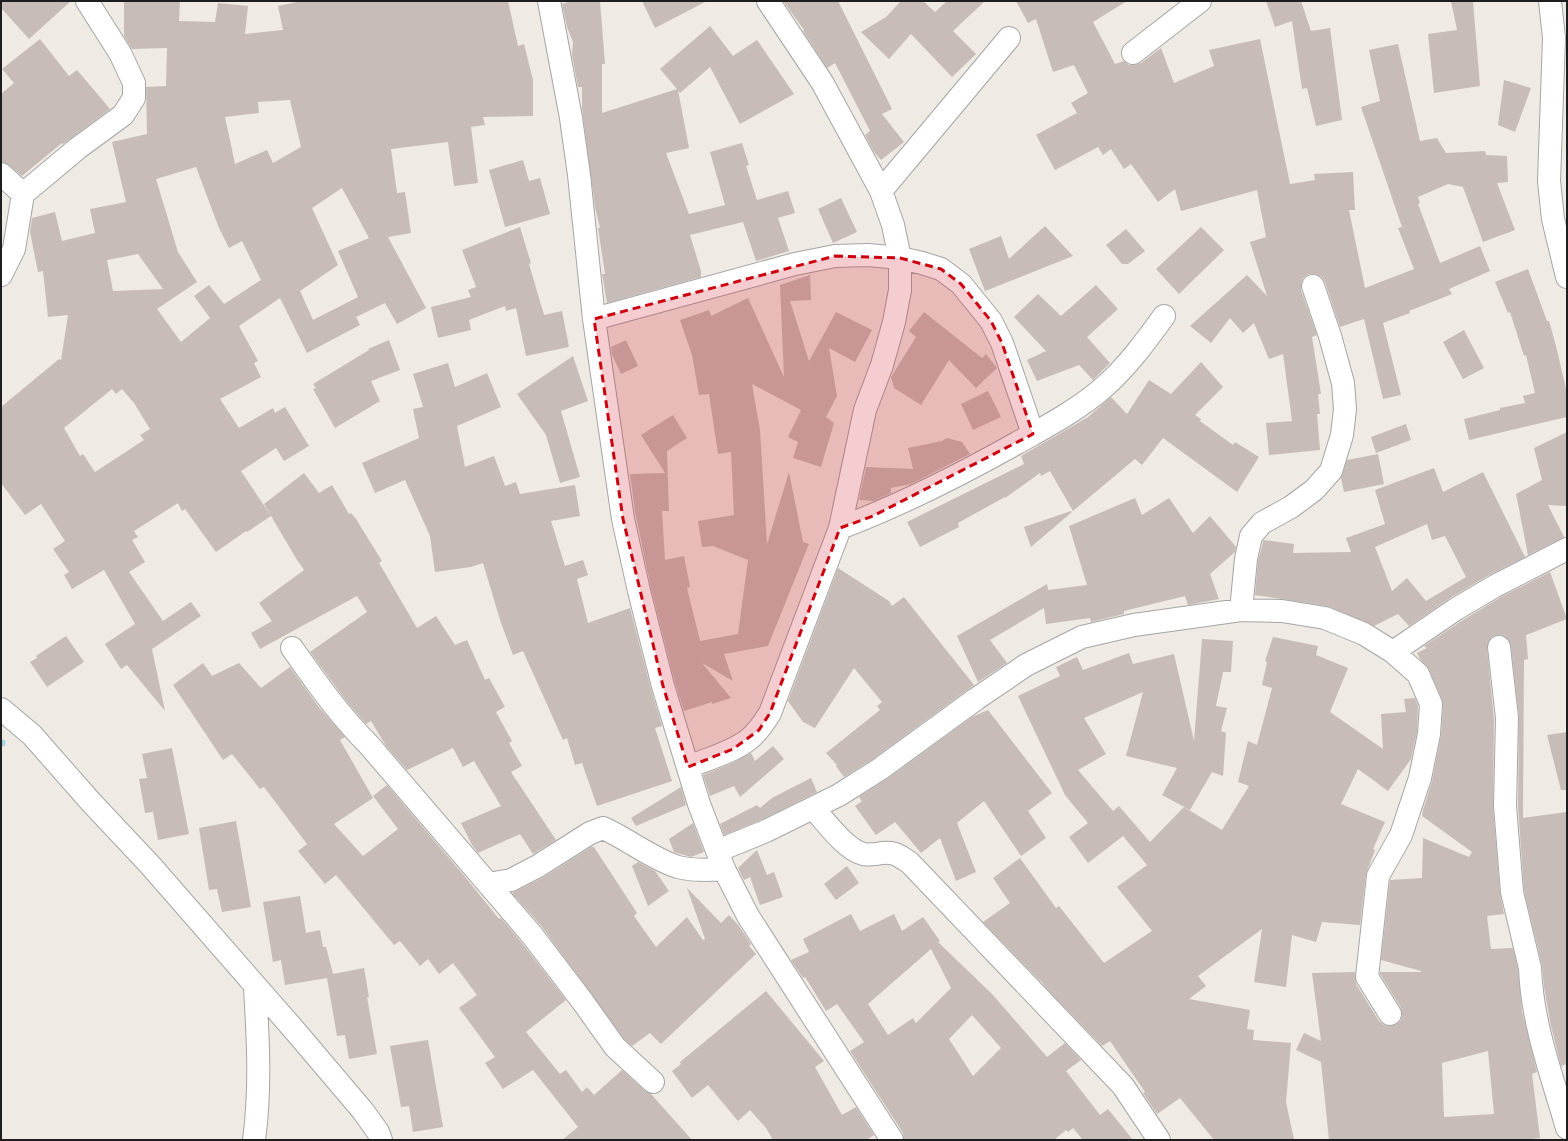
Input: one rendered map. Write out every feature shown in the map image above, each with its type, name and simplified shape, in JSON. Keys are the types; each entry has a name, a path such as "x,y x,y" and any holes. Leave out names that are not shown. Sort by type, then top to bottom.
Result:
{"street":[{"path":"1,275 14,249 23,194 78,148 123,115 134,98 134,83 120,53 87,1"},
{"path":"549,1 571,118 579,175 594,319 623,519 639,592 663,686 699,804 720,860 748,916 892,1140"},
{"path":"688,767 733,749 748,740 759,730 770,713 840,528 865,410 882,365 894,322 900,290 900,258 893,225 881,191 822,82 768,1"},
{"path":"1133,53 1200,1"},
{"path":"1550,1 1554,38 1549,181 1553,219 1567,277"},
{"path":"881,191 1009,38"},
{"path":"1,174 23,194"},
{"path":"594,319 795,264 836,256 868,255 900,258 922,263 941,269 961,284 991,321 1002,343 1033,434"},
{"path":"1241,610 1246,559 1251,536 1262,523 1291,507 1314,490 1331,471 1342,435 1345,409 1343,384 1330,336 1313,286"},
{"path":"840,528 873,516 908,500 994,456 1081,405 1104,387 1144,344 1164,316"},
{"path":"1393,652 1495,586 1567,549"},
{"path":"488,884 511,880 538,866 590,833 603,828 642,850 677,867 698,870 720,860 766,831 839,795 880,769 976,699 1026,665 1082,637 1134,625 1241,610 1282,611 1325,618 1364,634 1393,652 1418,674 1431,704 1429,734 1420,778 1400,835 1378,876 1368,976 1390,1014"},
{"path":"1499,647 1507,718 1505,806 1512,892 1530,968 1538,1026 1563,1101 1567,1128"},
{"path":"292,648 330,701 352,728 369,745 532,935 615,1047 653,1082"},
{"path":"1,709 32,734 90,801 150,866 296,1032 363,1111 378,1132 381,1140"},
{"path":"813,808 848,846 857,852 866,855 890,852 899,855 910,863 1123,1086 1158,1140"},
{"path":"254,1140 259,1060 255,987"}],"highlighted area":[{"path":"835,256 900,258 941,269 961,284 991,321 1002,343 1033,434 873,516 840,528 770,713 759,730 733,749 688,767 663,686 623,519 594,319"}],"building":[{"path":"1,1 71,1 29,39 1,8"},
{"path":"124,1 180,1 179,21 215,22 218,3 248,6 245,34 283,30 278,6 302,1 508,1 518,46 524,44 533,80 533,116 483,117 485,125 471,127 478,183 454,186 448,142 391,149 397,193 405,192 411,233 388,237 426,308 397,324 385,303 356,317 360,325 307,353 280,298 239,326 258,361 254,363 261,377 220,399 239,428 273,408 275,413 285,407 309,446 284,461 276,448 241,471 271,516 216,552 185,509 182,511 178,503 134,531 138,537 132,540 145,562 129,572 163,621 191,602 201,616 152,649 165,711 127,665 121,669 105,644 135,624 104,570 72,589 64,575 69,572 53,549 65,541 41,504 25,515 1,483 1,407 59,359 61,360 68,315 48,317 43,271 38,272 30,232 32,218 55,212 62,241 95,233 90,209 126,202 112,142 147,134 146,87 166,86 167,48 132,49 124,36","holes":["290,100 301,147 273,163 267,150 235,164 225,117 259,113 258,102","196,167 219,228 229,248 242,241 261,280 224,304 209,285 194,296 210,318 181,342 157,309 197,282 178,252 156,179","342,188 369,238 338,251 358,297 313,320 300,291 338,265 312,208","138,254 163,289 113,291 107,260","112,389 116,394 122,389 134,403 150,429 140,435 144,440 95,472 83,454 80,456 64,428"]},
{"path":"571,1 600,1 605,64 602,64 602,113 677,89 660,69 710,26 733,56 757,40 794,94 740,124 710,67 680,93 678,90 689,148 666,153 689,214 725,205 710,152 742,143 749,165 746,166 757,200 788,191 795,213 778,218 789,251 756,261 743,222 690,235 701,271 701,277 607,303 602,274 605,274 598,228 600,228 595,207 582,109 582,87 578,87 572,55 573,42 567,27 562,4"},
{"path":"642,1 707,1 655,28"},
{"path":"783,1 838,1 892,109 882,114 904,142 881,160 874,152 865,135 870,131 835,63 827,68 803,31 804,30"},
{"path":"901,1 923,1 935,12 947,1 985,1 953,31 976,54 952,77 911,34 889,59 861,32 886,17"},
{"path":"1016,1 1127,1 1093,22 1115,64 1124,61 1129,65 1141,63 1161,48 1174,83 1214,66 1209,50 1260,39 1290,184 1315,180 1314,174 1353,172 1355,210 1349,210 1365,288 1414,269 1398,228 1402,227 1361,107 1380,101 1369,50 1398,44 1420,141 1437,138 1446,153 1485,151 1486,155 1507,156 1508,182 1497,183 1515,230 1483,242 1463,187 1448,184 1418,197 1420,203 1418,204 1440,263 1480,246 1490,271 1449,289 1452,294 1409,311 1410,313 1383,323 1401,395 1383,399 1364,319 1340,327 1325,282 1322,277 1316,274 1309,274 1303,278 1301,290 1317,335 1312,337 1321,394 1318,394 1320,414 1317,414 1320,450 1269,455 1266,423 1292,421 1283,354 1269,359 1254,323 1243,333 1230,318 1211,343 1190,326 1247,275 1267,296 1250,242 1266,237 1257,190 1181,211 1175,189 1158,202 1131,164 1124,169 1111,149 1103,155 1098,147 1055,170 1036,135 1077,113 1071,103 1088,93 1074,65 1053,72 1036,19 1028,23"},
{"path":"1266,1 1301,1 1311,31 1330,28 1342,120 1316,126 1307,88 1302,89 1292,21 1275,27"},
{"path":"1451,1 1473,1 1480,86 1434,93 1428,34 1457,30"},
{"path":"40,39 69,76 77,70 110,109 63,144 62,143 22,176 9,165 1,162 1,94 14,83 2,69"},
{"path":"1504,80 1531,88 1515,132 1498,125"},
{"path":"523,160 529,181 540,178 550,214 505,227 489,170"},
{"path":"841,198 857,232 833,243 818,209"},
{"path":"1045,226 1073,256 985,291 969,249 1001,236 1009,259"},
{"path":"520,227 544,315 562,311 569,347 526,356 516,308 506,311 505,306 469,320 471,330 438,338 431,307 471,297 468,290 476,287 462,250"},
{"path":"1201,227 1224,250 1179,294 1156,269"},
{"path":"1126,229 1145,251 1128,264 1122,264 1106,245"},
{"path":"1528,269 1547,321 1549,321 1556,346 1567,393 1567,417 1469,440 1464,419 1500,410 1500,408 1525,403 1523,396 1535,393 1526,355 1524,356 1510,312 1508,313 1495,282"},
{"path":"810,275 811,300 790,301 809,361 836,312 872,330 855,362 829,348 837,396 826,417 834,423 821,467 793,458 798,442 788,437 801,410 752,384 760,430 767,544 789,472 803,542 809,544 768,646 724,654 733,681 702,663 731,698 712,704 712,702 684,711 675,683 651,588 635,512 630,474 665,473 641,435 673,415 687,438 667,451 669,511 662,511 665,560 684,556 690,587 687,588 700,641 738,634 748,560 713,546 702,547 698,521 734,515 731,452 718,454 709,394 699,395 692,355 680,320 709,310 711,316 748,298 784,377 780,285"},
{"path":"1096,285 1118,309 1087,337 1110,363 1093,380 1079,365 1037,381 1027,360 1046,351 1014,317 1038,294 1061,316"},
{"path":"924,312 982,358 986,354 997,368 976,388 949,360 921,405 894,388 891,377 916,337 909,331"},
{"path":"1464,330 1484,368 1463,379 1443,342"},
{"path":"389,340 400,370 371,381 380,401 335,428 313,389 316,388 313,384 369,350 368,349"},
{"path":"626,340 638,366 621,374 612,355 611,347"},
{"path":"573,356 588,401 561,411 580,477 560,483 546,435 517,394"},
{"path":"1201,362 1223,387 1195,415 1201,419 1200,421 1233,445 1235,442 1259,457 1237,492 1163,438 1142,465 1135,459 1073,511 1050,471 1041,476 1040,473 1005,498 958,523 959,527 920,547 907,522 1024,464 1021,456 1088,417 1111,397 1127,414 1149,380 1171,394"},
{"path":"448,363 455,387 487,373 501,407 457,426 465,467 494,456 505,486 516,482 520,494 575,485 580,516 551,521 565,566 583,560 588,575 577,579 588,623 630,608 662,726 655,728 672,781 597,806 582,763 575,765 567,738 563,740 523,651 513,655 501,623 483,563 471,567 435,572 430,536 405,480 375,493 362,463 419,438 413,409 423,407 413,374"},
{"path":"988,391 1001,417 973,430 961,404"},
{"path":"1406,424 1411,440 1376,453 1371,437"},
{"path":"1567,432 1567,506 1548,505 1564,537 1528,555 1516,494 1542,480 1534,448"},
{"path":"947,438 962,442 970,454 911,484 891,488 891,493 874,501 859,500 866,467 913,469 908,448 942,441"},
{"path":"1378,454 1384,484 1344,492 1341,478 1347,460"},
{"path":"1434,468 1443,492 1483,472 1525,557 1489,575 1450,598 1409,626 1398,614 1374,626 1327,606 1255,595 1258,561 1264,540 1294,544 1293,553 1351,552 1346,538 1385,524 1375,490","holes":["1427,524 1432,540 1445,536 1466,577 1426,601 1407,578 1392,591 1375,547"]},
{"path":"304,473 319,493 332,485 349,514 351,513 356,519 382,561 379,563 417,628 436,616 455,645 467,640 485,680 489,678 505,707 496,712 512,741 509,743 522,766 511,772 556,840 533,854 520,834 478,853 472,845 461,823 501,806 474,761 463,767 453,748 407,770 386,746 371,721 366,724 347,702 310,652 367,612 357,596 260,649 251,633 272,621 259,603 304,570 264,504"},
{"path":"1135,498 1142,515 1169,498 1193,533 1210,516 1236,547 1235,552 1210,574 1219,599 1188,605 1185,596 1124,611 1124,614 1091,622 1090,618 1046,624 1044,608 990,640 1007,663 978,682 957,636 1047,584 1048,590 1087,585 1069,526"},
{"path":"1071,511 1072,512 1031,547 1024,527"},
{"path":"838,568 889,601 892,606 904,597 974,685 873,759 844,777 836,766 837,765 826,753 880,710 877,706 882,702 854,668 815,728 803,722 788,701"},
{"path":"1550,572 1567,619 1526,635 1528,659 1524,660 1523,818 1567,812 1567,1064 1561,1066 1551,1026 1544,987 1542,965 1524,890 1518,806 1519,717 1511,646 1509,640 1504,636 1497,635 1492,637 1488,642 1487,648 1494,719 1493,807 1500,893 1504,914 1487,916 1491,949 1513,948 1518,970 1522,1011 1537,1072 1532,1074 1540,1138 1522,1140 1329,1140 1321,1062 1296,1050 1304,1033 1321,1041 1312,973 1355,972 1356,984 1379,1021 1384,1025 1390,1026 1397,1024 1401,1020 1401,1008 1380,972 1421,971 1381,960 1390,880 1422,878 1423,838 1469,857 1472,852 1422,816 1432,781 1441,736 1443,705 1442,699 1429,669 1417,653 1427,648 1424,646 1463,620 1501,597","holes":["1488,1051 1494,1114 1444,1117 1442,1063"]},
{"path":"66,636 84,662 47,687 30,662 37,658 36,656"},
{"path":"1273,637 1318,646 1316,655 1348,668 1330,712 1383,749 1381,714 1406,712 1404,699 1415,698 1418,706 1417,732 1411,759 1388,791 1358,769 1341,804 1385,822 1373,849 1375,850 1366,874 1360,925 1322,922 1316,942 1292,935 1286,987 1254,982 1262,929 1198,976 1206,986 1189,999 1250,1010 1247,1029 1254,1030 1253,1040 1291,1043 1286,1102 1294,1140 1214,1140 1180,1098 1157,1114 1143,1093 1145,1092 1110,1041 1102,1046 983,922 1010,903 993,878 1020,858 1056,908 1059,906 1104,963 1152,931 1117,887 1147,865 1123,836 1088,863 1069,837 1088,823 1065,795 1018,696 1060,676 1056,667 1077,657 1083,670 1129,653 1133,664 1174,654 1194,741 1202,639 1233,641 1231,672 1223,672 1216,706 1227,708 1221,731 1226,733 1223,776 1212,772 1190,810 1162,795 1177,768 1126,756 1143,692 1084,718 1106,754 1078,770 1113,811 1119,806 1150,842 1184,807 1222,830 1249,786 1238,782 1248,741 1257,745 1272,688 1262,685 1267,662 1265,661"},
{"path":"203,663 212,676 239,663 261,688 290,667 318,706 345,737 340,740 373,798 334,824 363,856 398,829 373,796 387,785 499,919 501,918 522,943 566,1000 526,1032 560,1074 566,1070 582,1092 587,1087 594,1095 622,1070 645,1091 651,1094 692,1140 562,1140 578,1127 533,1070 503,1089 485,1063 495,1057 459,1008 477,995 453,963 439,974 428,959 420,966 400,941 394,945 336,875 325,884 298,851 307,844 264,787 260,789 232,754 223,760 173,685"},
{"path":"988,710 1052,793 1028,811 1046,838 1021,856 984,801 957,823 976,872 956,881 940,838 921,853 895,822 876,835 855,806 862,801 859,797 887,779 972,717"},
{"path":"1567,732 1567,790 1561,790 1547,735"},
{"path":"773,746 784,759 740,797 734,786 710,796 703,775 751,753 755,761"},
{"path":"172,748 189,834 158,840 153,812 145,813 139,779 147,778 142,754"},
{"path":"811,778 817,792 761,820 724,835 720,824 757,805 760,808 772,798"},
{"path":"681,787 686,805 636,826 631,818"},
{"path":"236,821 251,907 222,912 217,889 209,890 199,828"},
{"path":"693,823 704,852 691,857 674,852 669,839"},
{"path":"591,847 594,847 637,913 634,916 656,947 687,917 703,940 705,939 687,888 721,923 729,915 739,926 751,944 749,946 756,954 661,1044 650,1033 632,1046 624,1039 542,927 512,893 544,877"},
{"path":"757,850 767,875 774,872 783,897 760,905 750,877 744,880 738,868"},
{"path":"638,862 655,871 669,891 648,906 632,866"},
{"path":"847,866 859,883 836,900 824,884"},
{"path":"300,896 306,933 320,930 323,947 326,947 333,974 364,968 369,997 367,997 377,1054 349,1059 345,1035 337,1036 327,978 285,985 281,960 273,962 263,902"},
{"path":"851,914 860,931 894,914 902,931 923,917 940,941 938,942 992,994 1047,1057 1065,1043 1081,1060 1066,1071 1100,1115 1108,1109 1133,1140 1083,1140 1073,1128 1068,1132 1066,1130 1054,1140 904,1140 903,1133 850,1051 864,1042 837,1004 826,1011 805,977 803,978 791,960 809,952 803,939","holes":["931,949 951,988 916,1023 913,1018 888,1035 868,1004","972,1015 1001,1048 973,1076 949,1039"]},
{"path":"766,991 824,1061 815,1067 842,1115 856,1107 874,1135 866,1140 773,1140 766,1128 750,1110 738,1121 708,1085 692,1098 672,1071 681,1064 680,1062"},
{"path":"428,1040 443,1127 413,1132 409,1106 401,1107 390,1046"}]}
